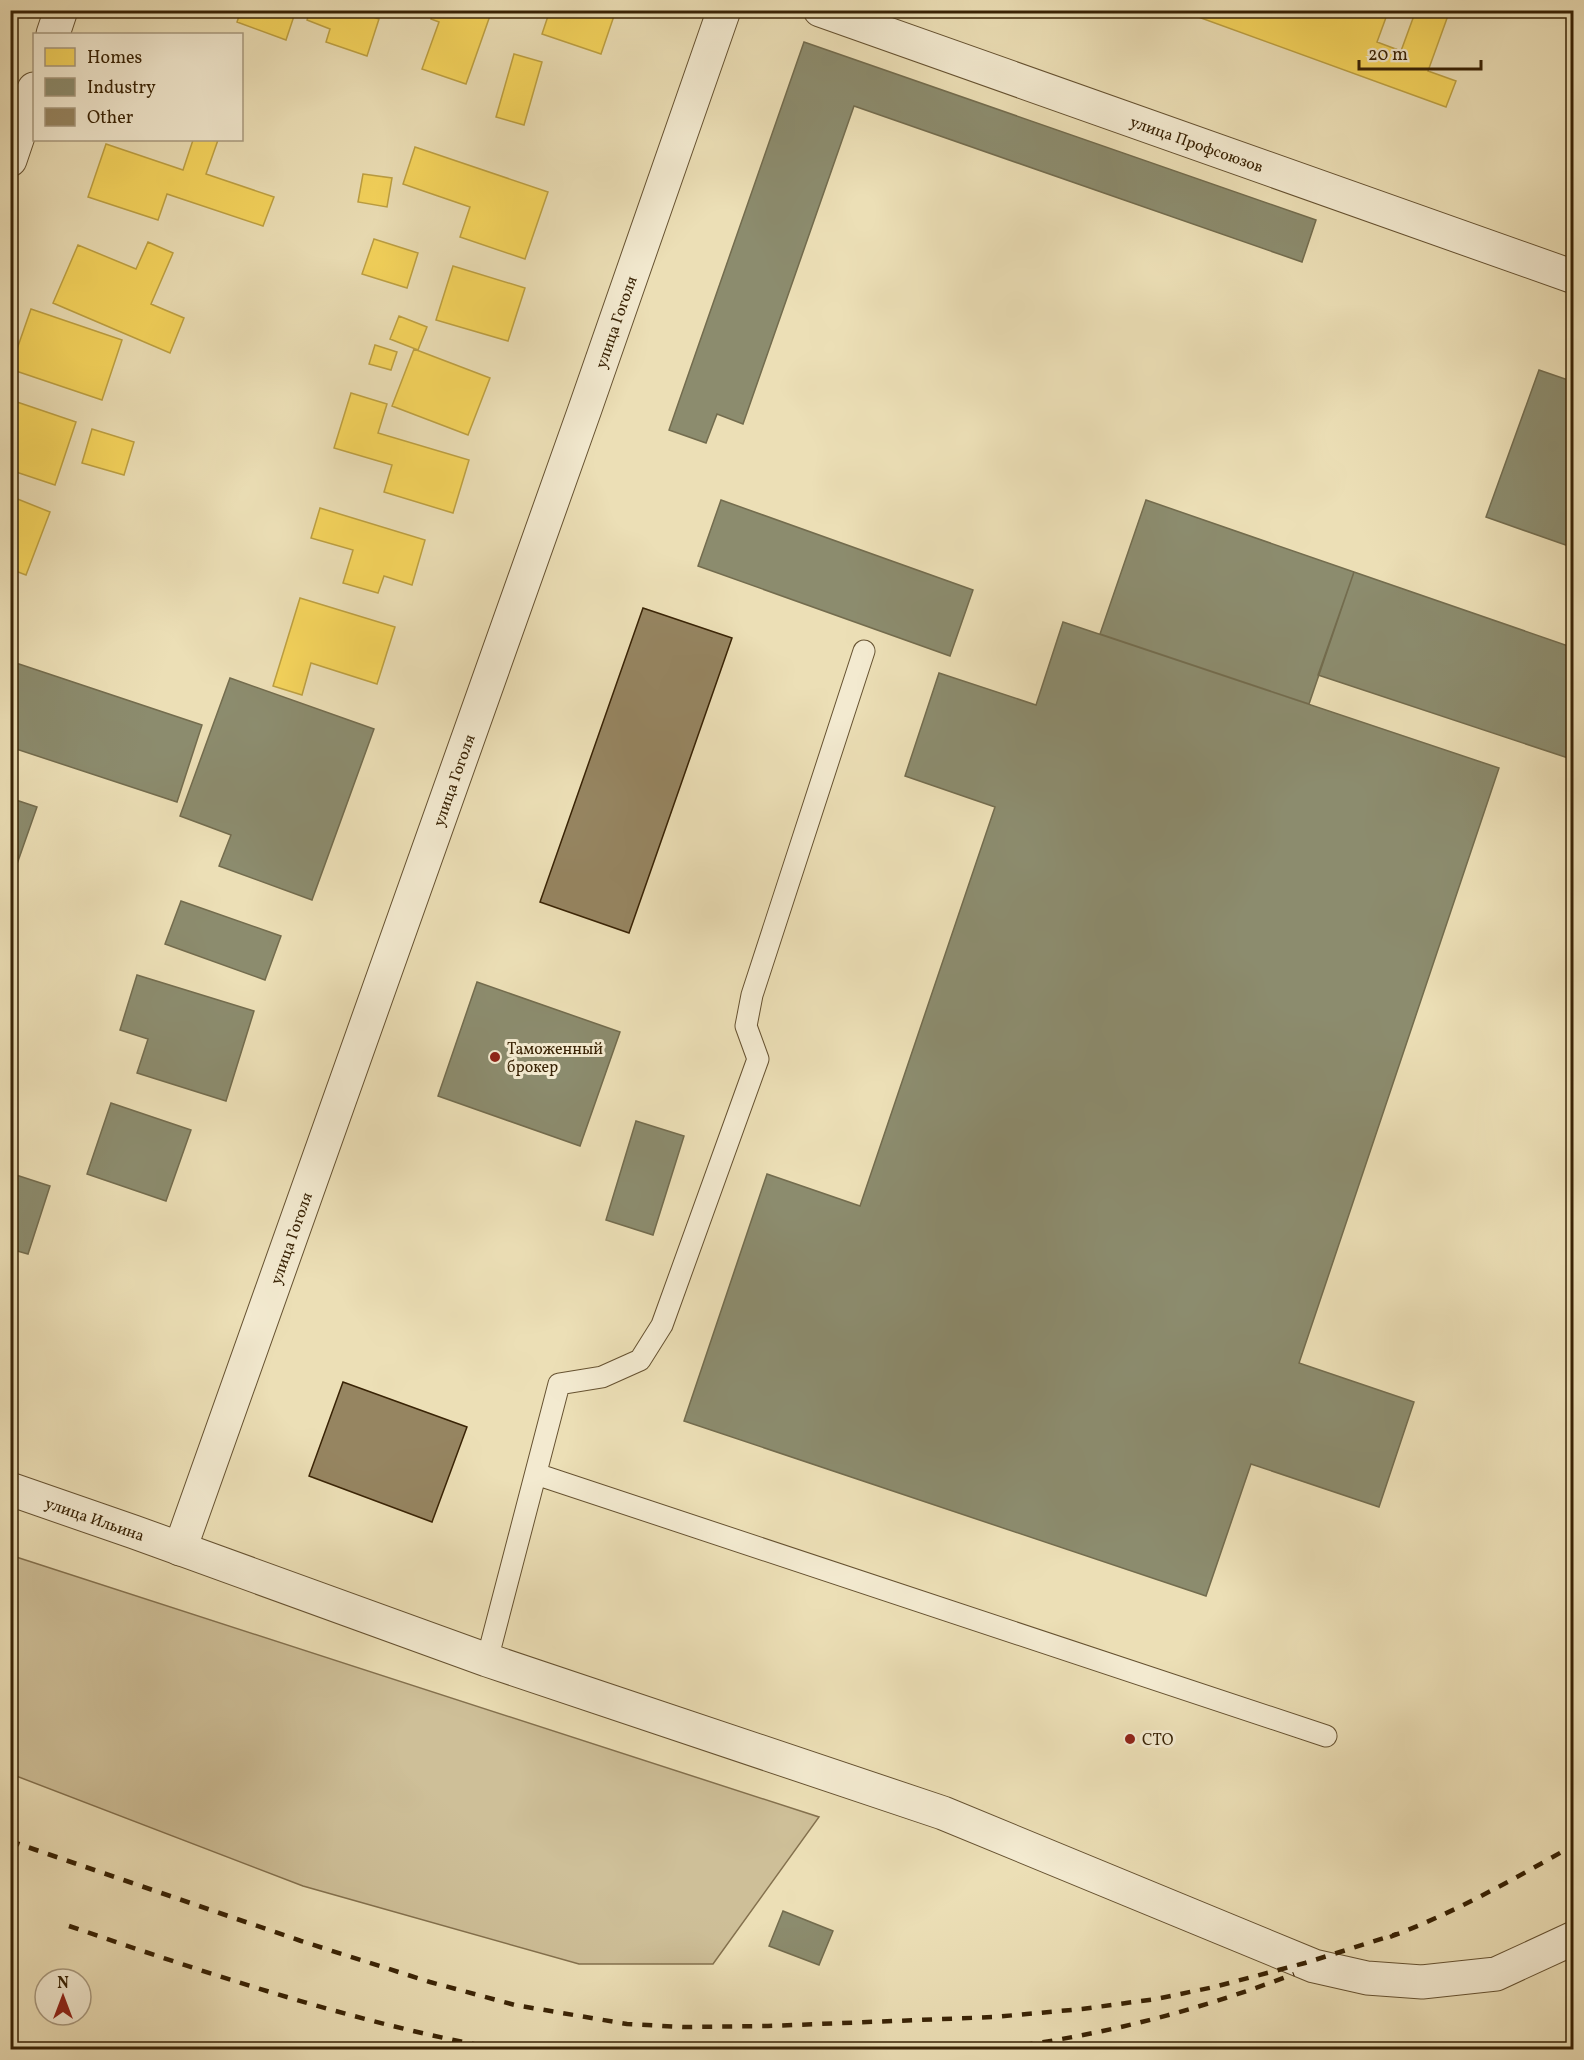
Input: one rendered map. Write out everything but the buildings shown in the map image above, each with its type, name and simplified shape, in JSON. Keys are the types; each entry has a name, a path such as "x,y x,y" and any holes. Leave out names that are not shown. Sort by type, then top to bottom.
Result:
{"street":[{"path":"53,33 61,10"},
{"name":"улица Гоголя","path":"180,1549 581,420 724,10"},
{"name":"улица Профсоюзов","path":"820,10 1574,277"},
{"path":"10,160 33,92"},
{"name":"улица Ильина","path":"10,1489 487,1660 943,1813 1314,1966 1367,1978 1422,1982 1496,1974 1574,1938"}],"lane":[{"path":"487,1660 559,1384 602,1377 640,1360 662,1325 758,1059 746,1026 752,995 864,651"},
{"path":"536,1473 1326,1736"}],"shaded area":[{"path":"10,1555 819,1817 713,1964 579,1964 303,1886 11,1774"}],"railway":[{"path":"10,1841 301,1941 430,1982 515,2005 627,2024 683,2027 768,2026 994,2017 1082,2009 1156,1999 1214,1987 1305,1963 1397,1934"},
{"path":"1390,1937 1461,1906 1574,1845"},
{"path":"69,1926 230,1980 339,2012 448,2039 504,2050"},
{"path":"983,2050 1063,2039 1141,2022 1180,2012 1294,1974"}],"place":[{"name":"Таможенный брокер","path":"495,1057"},
{"name":"СТО","path":"1130,1739"}]}
